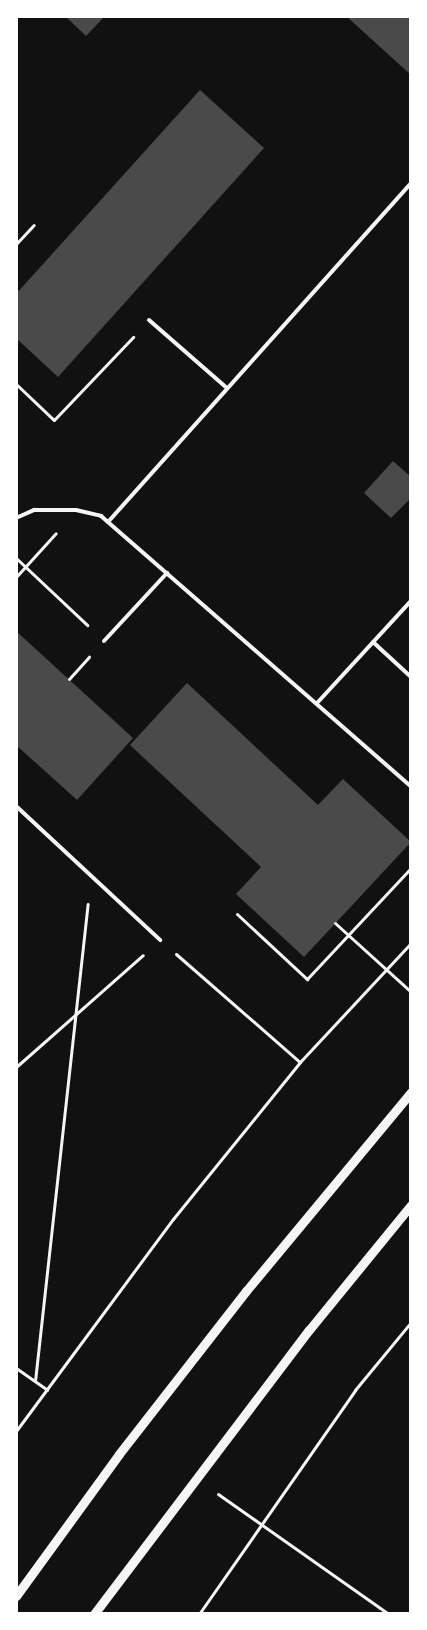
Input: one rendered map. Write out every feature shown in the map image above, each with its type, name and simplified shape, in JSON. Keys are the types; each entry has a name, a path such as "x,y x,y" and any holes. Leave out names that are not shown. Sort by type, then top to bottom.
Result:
{"street":[{"path":"16,1596 118,1454 240,1298 411,1092"},
{"path":"94,1614 198,1480 309,1330 411,1205"}],"lane":[{"path":"108,522 411,183"},
{"path":"149,320 227,388"},
{"path":"16,518 34,510 76,510 108,522 318,702 411,786"},
{"path":"104,641 167,572"},
{"path":"318,702 411,601"},
{"path":"373,642 411,676"},
{"path":"16,806 160,940"}],"path":[{"path":"16,244 34,225"},
{"path":"16,384 54,420 149,320"},
{"path":"16,577 76,510"},
{"path":"16,558 104,641 69,679"},
{"path":"237,914 307,980 411,868"},
{"path":"407,872 411,876"},
{"path":"36,1381 91,876"},
{"path":"336,923 411,992"},
{"path":"16,1068 160,940 300,1062"},
{"path":"16,1431 173,1220 300,1062 411,943"},
{"path":"199,1614 355,1390 411,1322"},
{"path":"16,1368 47,1390"},
{"path":"198,1480 389,1614"}],"building":[{"path":"65,16 105,16 86,36"},
{"path":"346,16 411,16 411,75"},
{"path":"200,90 264,148 58,377 16,338 16,294"},
{"path":"393,461 411,477 411,498 391,518 364,493"},
{"path":"16,631 133,738 77,800 16,745"},
{"path":"187,683 318,805 343,779 411,842 304,957 236,894 261,867 130,745"}]}
